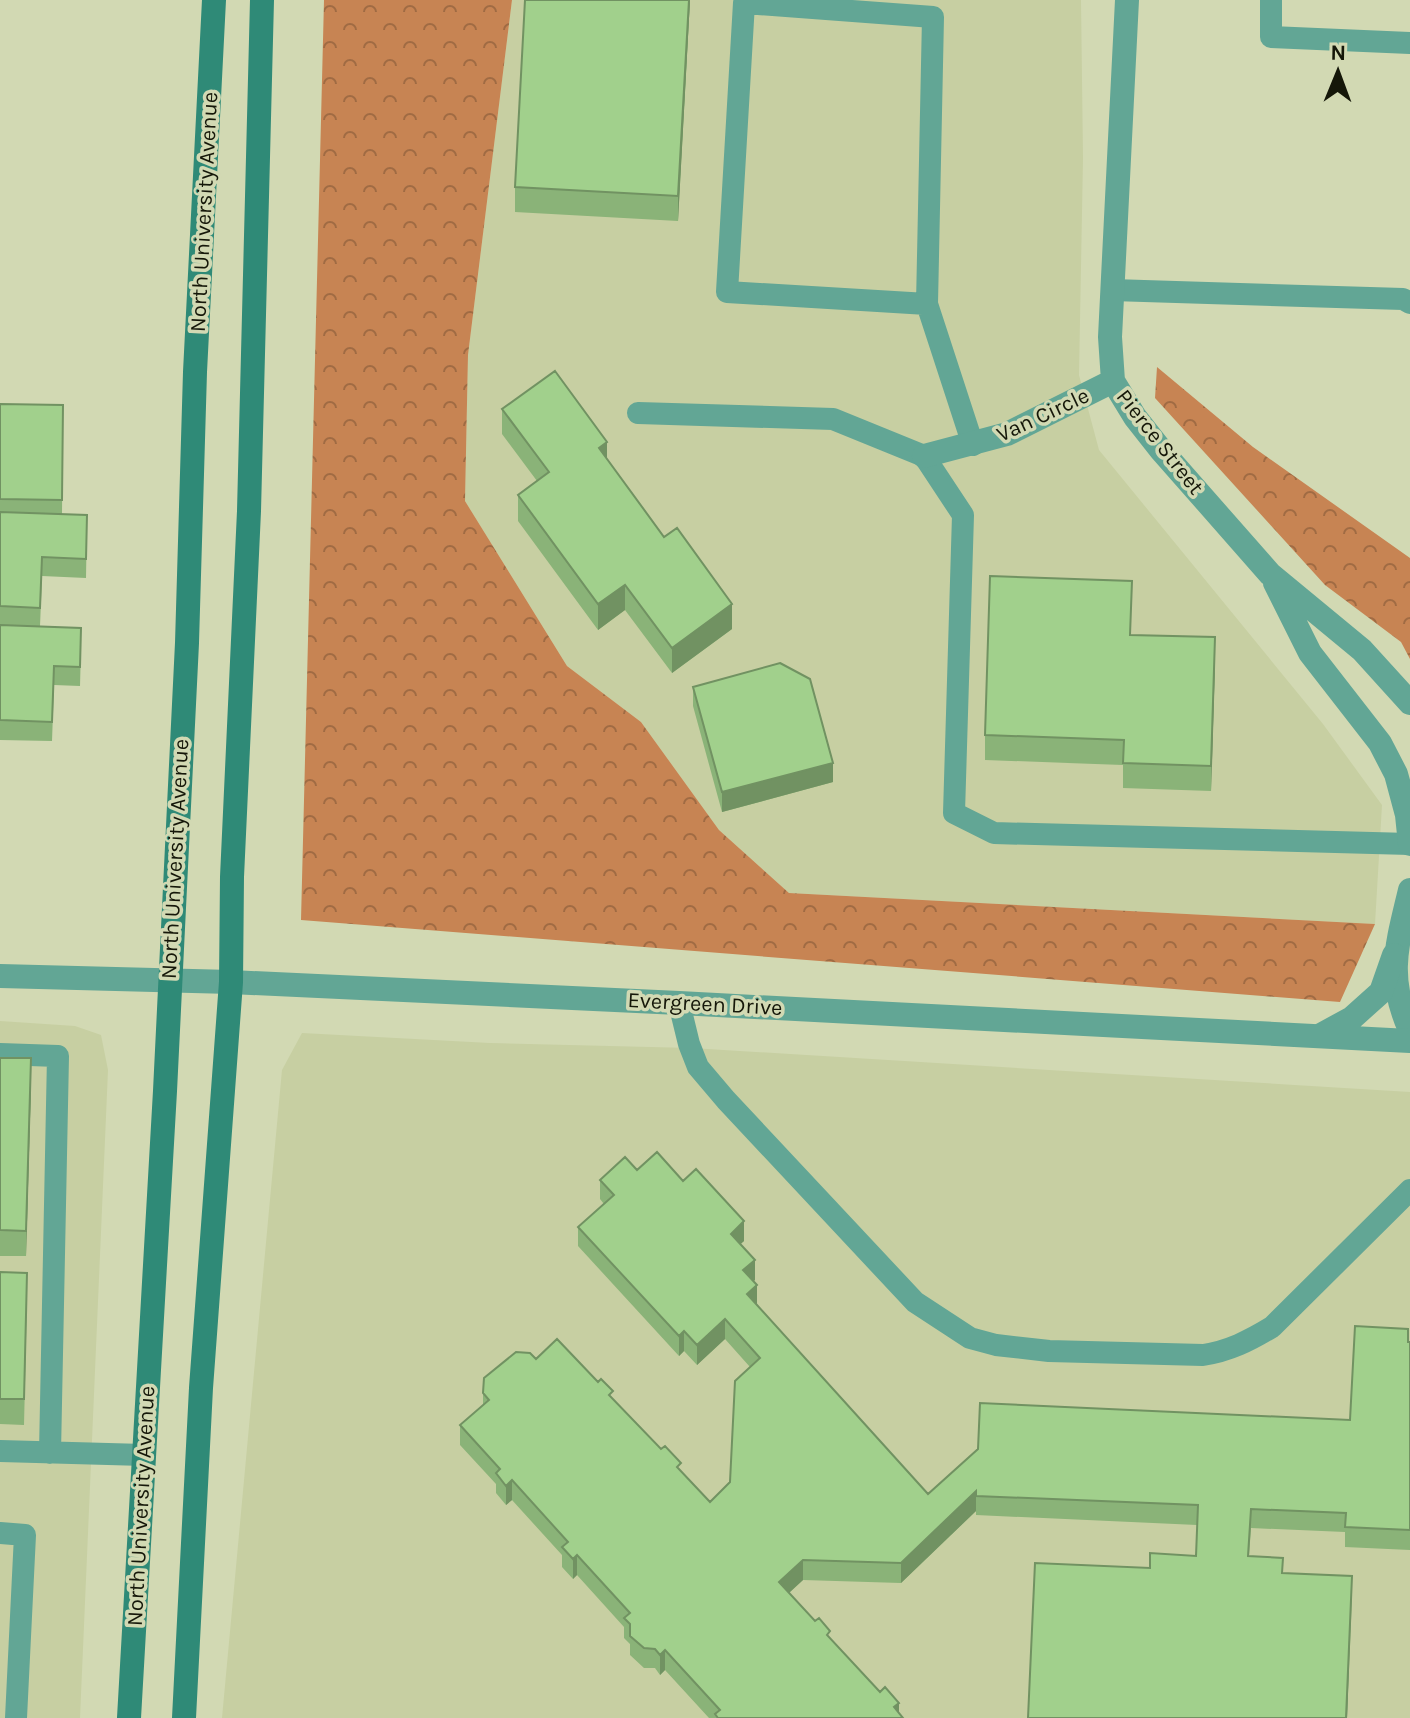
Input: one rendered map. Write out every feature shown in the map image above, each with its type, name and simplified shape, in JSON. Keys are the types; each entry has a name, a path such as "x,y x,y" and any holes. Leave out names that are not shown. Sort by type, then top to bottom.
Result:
{"main road":[{"name":"North University Avenue","path":"129,1718 187,643 195,372 214,0"},
{"path":"184,1718 201,1388 231,982 232,877 249,511 262,0"}],"street":[{"name":"Pierce Street","path":"1127,0 1110,337 1113,381 1135,417 1161,450 1270,574 1362,650 1410,703"},
{"name":"Van Circle","path":"924,456 1007,434 1113,381"},
{"path":"1270,574 1310,653 1380,743 1396,774 1407,815 1410,844"},
{"path":"1319,1036 1352,1018 1381,992 1410,890"},
{"path":"1394,955 1398,1003 1410,1030"},
{"name":"Evergreen Drive","path":"0,976 231,982 1410,1041"}],"lane":[{"path":"1271,0 1271,37 1410,43"},
{"path":"927,304 727,292 744,3 768,2 933,17 927,304 973,445"},
{"path":"1112,290 1403,299 1410,303"},
{"path":"638,413 833,419 924,456 963,515 954,813 994,833 1410,844"},
{"path":"679,1003 698,1067 726,1100 915,1302 970,1338 996,1345 1049,1351 1203,1355 1226,1351 1272,1327 1408,1195"},
{"path":"0,1054 58,1056 50,1453"},
{"path":"0,1451 144,1455"},
{"path":"0,1533 25,1535 16,1718"}],"shaded area":[{"path":"512,0 1081,0 1083,158 1079,375 1099,450 1323,724 1382,805 1375,924 789,893 719,830 641,722 567,666 465,501 468,355"},
{"path":"0,1021 75,1026 101,1035 108,1070 80,1718 0,1718"},
{"path":"302,1033 490,1043 691,1048 1410,1092 1410,1718 222,1718 282,1070"}],"green space":[{"path":"324,0 512,0 468,355 465,501 567,666 641,722 719,830 789,893 1375,924 1340,1002 301,920"},
{"path":"1157,367 1253,447 1410,558 1410,659 1401,642 1325,585 1155,398"}],"building":[{"path":"525,0 689,0 678,196 515,187"},
{"path":"555,371 607,442 599,448 664,537 677,528 732,604 672,648 625,585 598,604 518,495 549,472 502,409"},
{"path":"0,404 63,405 62,500 0,499"},
{"path":"0,512 87,515 86,559 42,557 40,608 0,606"},
{"path":"990,576 1132,581 1130,635 1215,637 1211,766 1123,763 1124,740 985,735"},
{"path":"0,625 81,628 80,667 54,666 52,722 0,720"},
{"path":"780,663 810,679 833,763 722,792 693,687"},
{"path":"0,1058 31,1058 26,1231 0,1230"},
{"path":"657,1152 683,1181 696,1169 744,1221 731,1234 755,1260 743,1270 757,1285 747,1294 928,1494 978,1449 980,1403 1350,1420 1355,1326 1408,1329 1410,1530 1345,1527 1346,1513 1251,1509 1248,1556 1283,1558 1282,1573 1352,1576 1346,1718 1028,1718 1035,1563 1150,1568 1150,1553 1196,1556 1198,1505 976,1496 976,1491 901,1563 803,1560 779,1582 815,1621 819,1618 830,1631 827,1635 880,1692 885,1687 899,1703 894,1707 903,1718 718,1718 715,1714 720,1710 665,1650 660,1655 655,1649 644,1648 630,1636 630,1624 624,1618 630,1613 577,1555 573,1559 562,1547 568,1542 512,1480 506,1486 496,1473 500,1469 460,1425 489,1400 483,1393 484,1378 516,1352 530,1353 536,1359 557,1339 598,1382 601,1379 613,1391 609,1395 661,1449 665,1446 681,1463 677,1467 710,1502 730,1482 735,1381 760,1358 725,1319 697,1345 684,1331 679,1336 578,1227 614,1195 600,1180 625,1157 637,1170"},
{"path":"0,1272 27,1273 24,1399 0,1399"}]}
